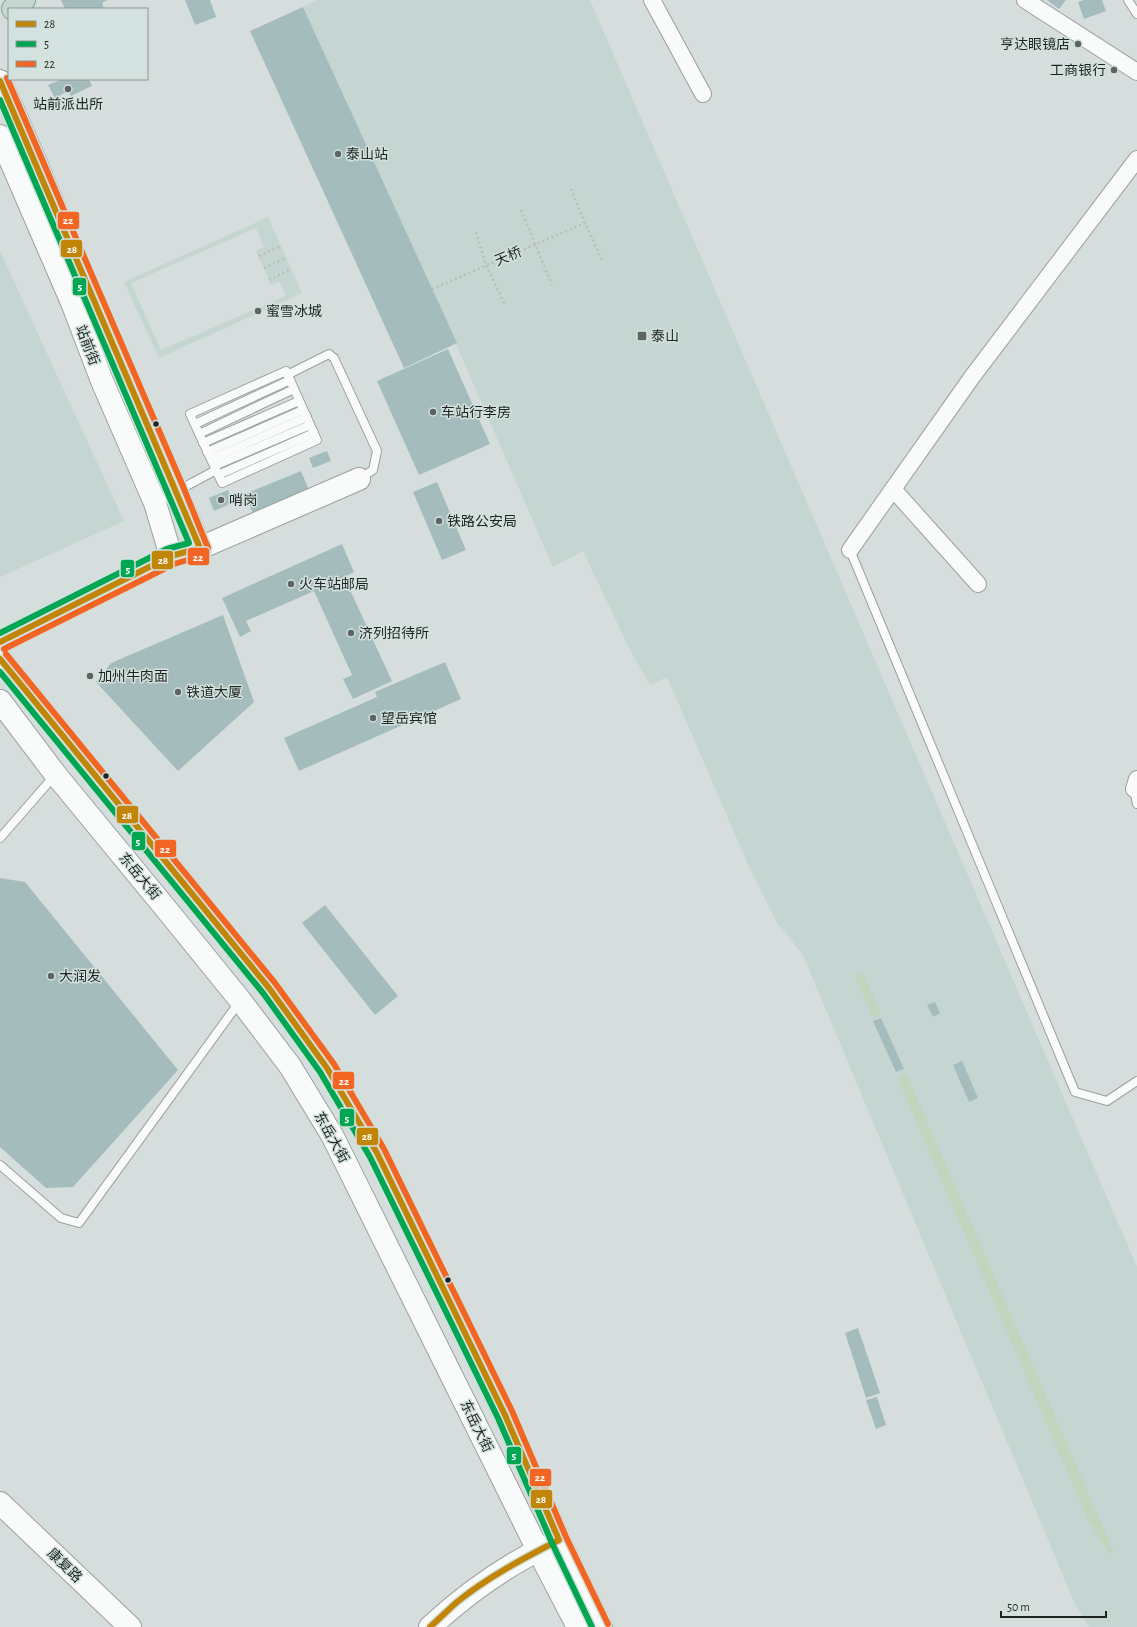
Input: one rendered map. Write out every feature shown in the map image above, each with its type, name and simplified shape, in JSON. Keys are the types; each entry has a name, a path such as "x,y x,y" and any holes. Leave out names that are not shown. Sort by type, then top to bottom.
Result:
{"highway":[{"path":"14,8 24,0"},
{"path":"0,22 8,14"}],"main road":[{"name":"站前街","path":"0,81 23,130 200,548"},
{"name":"站前街","path":"1,138 70,298 102,382 155,503 172,556"},
{"path":"0,642 172,556 200,548 359,479"},
{"name":"东岳大街","path":"0,659 269,988 327,1068 380,1160 505,1415 559,1540 601,1627"},
{"name":"东岳大街","path":"0,700 56,775 240,1000 290,1066 332,1135 538,1550 578,1627"},
{"name":"康复路","path":"0,1503 130,1627"},
{"path":"430,1627 458,1602 500,1572 538,1550 559,1540"}],"street":[{"path":"652,0 703,94"},
{"path":"1024,0 1137,72"},
{"path":"850,550 972,377 1137,159"},
{"path":"893,489 978,584"}],"lane":[{"path":"1128,0 1137,14"},
{"path":"289,378 317,440 222,483 195,424 289,378 329,354 334,358 377,451 372,470 359,479"},
{"path":"199,434 294,389"},
{"path":"203,443 299,401"},
{"path":"213,464 307,417"},
{"path":"155,503 177,492 213,464 307,417"},
{"path":"850,550 1075,1092 1107,1101 1137,1081"},
{"path":"0,838 56,775"},
{"path":"1135,784 1137,804"},
{"path":"0,1165 61,1218 79,1222 240,1000"}],"path":[{"path":"571,189 603,262"},
{"path":"521,210 534,245 552,285"},
{"name":"天桥","path":"432,289 585,223"},
{"path":"476,232 486,265 505,305"},
{"path":"259,256 281,246"},
{"path":"264,268 286,258"},
{"path":"269,280 292,269"}],"shaded area":[{"path":"317,0 590,0 1137,1267 1137,1627 1089,1627 1075,1604 803,955 776,921 747,862 667,677 650,685 629,648 583,551 553,567 432,289 303,7"},
{"path":"268,217 302,293 159,358 124,282","holes":["256,228 264,247 256,251 271,285 280,282 286,296 161,350 131,283"]},
{"path":"0,251 124,521 0,577"}],"green space":[{"path":"863,973 881,1014 873,1018 855,976"},
{"path":"906,1073 1114,1552 1109,1554 1088,1520 897,1077"}],"building":[{"path":"61,0 107,0 102,3 104,8 65,8"},
{"path":"185,0 210,0 216,17 195,25"},
{"path":"1047,0 1066,0 1059,9"},
{"path":"1084,0 1102,0 1106,11 1084,19 1078,2"},
{"name":"泰山站","path":"303,7 457,343 404,368 250,31"},
{"name":"站前派出所","path":"60,80 89,80 92,86 71,96 68,91 55,98 48,85"},
{"name":"车站行李房","path":"448,349 490,444 419,475 377,381"},
{"path":"327,451 331,461 313,468 309,458"},
{"path":"301,471 309,490 253,513 245,494"},
{"name":"铁路公安局","path":"437,482 466,550 442,560 413,492"},
{"name":"哨岗","path":"228,490 234,502 214,511 209,498"},
{"path":"342,544 354,572 344,577 392,681 353,699 343,679 352,675 314,591 246,621 251,631 240,637 222,598"},
{"name":"铁道大厦","path":"223,615 254,702 178,771 96,682 111,663"},
{"name":"望岳宾馆","path":"445,662 461,699 299,771 284,738 377,697 375,692"},
{"name":"大润发","path":"0,878 25,882 178,1070 73,1187 46,1188 0,1147"},
{"path":"325,905 398,996 375,1015 302,923"},
{"path":"935,1002 940,1013 933,1017 927,1005"},
{"path":"881,1018 904,1069 896,1072 873,1021"},
{"path":"962,1061 978,1098 969,1102 953,1065"},
{"path":"858,1328 880,1393 866,1398 845,1333"},
{"path":"877,1397 886,1425 876,1429 866,1400"}],"transit line":[{"name":"22","path":"4,649 174,564 204,555 208,548 182,484 7,78"},
{"name":"28","path":"0,81 200,548 171,556 0,642"},
{"name":"5","path":"0,100 189,543 167,549 0,633"},
{"name":"22","path":"6,654 275,983 334,1064 384,1149 512,1411 566,1537 608,1624"},
{"name":"28","path":"0,659 269,988 327,1068 377,1153 505,1415 559,1540 481,1584 457,1602 430,1627"},
{"name":"5","path":"0,672 263,993 320,1072 370,1157 498,1418 552,1543 592,1627"}],"place":[{"name":"亨达眼镜店","path":"1078,44"},
{"name":"工商银行","path":"1114,70"},
{"name":"站前派出所","path":"68,89"},
{"name":"泰山站","path":"338,154"},
{"name":"蜜雪冰城","path":"258,311"},
{"name":"泰山","path":"642,336"},
{"name":"车站行李房","path":"433,412"},
{"name":"哨岗","path":"221,500"},
{"name":"铁路公安局","path":"439,521"},
{"name":"火车站邮局","path":"291,584"},
{"name":"济列招待所","path":"351,633"},
{"name":"加州牛肉面","path":"90,676"},
{"name":"铁道大厦","path":"178,692"},
{"name":"望岳宾馆","path":"373,718"},
{"name":"大润发","path":"51,976"}]}
